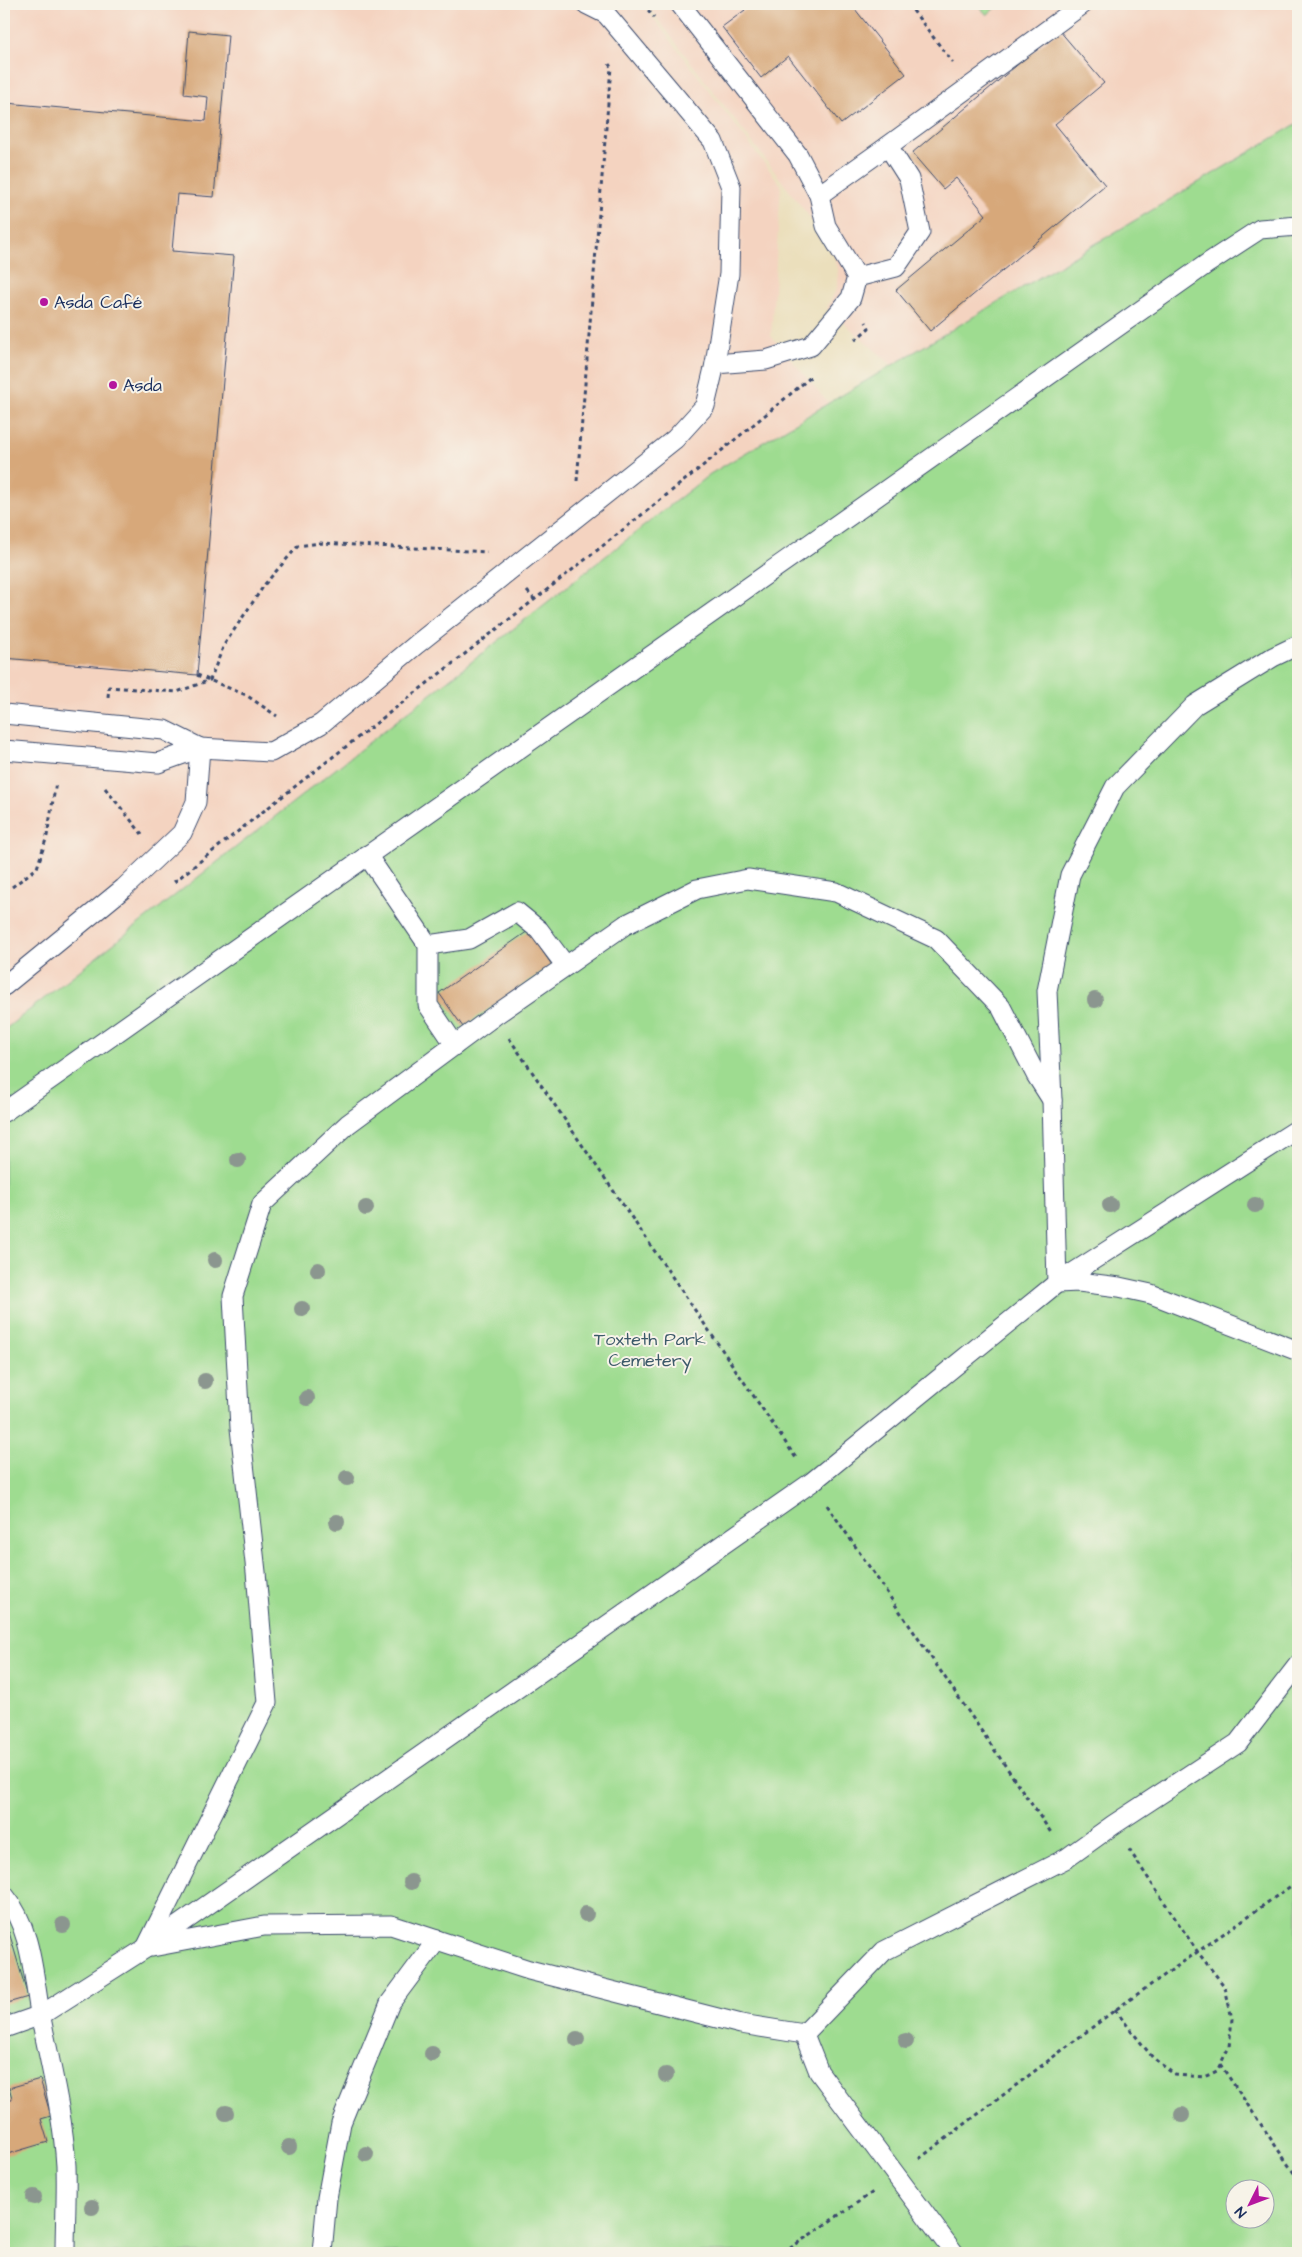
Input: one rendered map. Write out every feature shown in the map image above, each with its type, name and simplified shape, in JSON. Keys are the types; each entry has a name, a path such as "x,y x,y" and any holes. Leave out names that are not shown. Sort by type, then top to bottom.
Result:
{"lane":[{"path":"4,750 158,763 200,748 270,752 321,724 417,644 675,440 705,406 715,364 729,274 731,187 712,141 606,14 586,4"},
{"path":"680,4 798,155 819,195 826,226 857,277 851,298 811,346 766,360 715,364"},
{"path":"819,195 1082,4"},
{"path":"857,277 896,267 920,232 909,179 888,146"},
{"path":"4,1112 1208,263 1260,229 1298,226"},
{"path":"1057,1283 1047,991 1070,876 1115,787 1195,705 1273,657 1298,645"},
{"path":"4,714 164,730 200,748"},
{"path":"4,986 124,888 182,833 196,802 200,748"},
{"path":"366,856 428,945 428,1005 455,1045"},
{"path":"146,1948 267,1703 256,1572 240,1428 233,1296 262,1204 348,1124 494,1016 625,925 697,889 748,878 836,892 936,939 1001,1007 1036,1075 1052,1100"},
{"path":"428,945 469,939 517,912 539,930 566,966"},
{"path":"4,2028 41,2015 146,1948 812,1482 1057,1283 1298,1129"},
{"path":"1057,1283 1079,1282 1120,1287 1151,1294 1298,1351"},
{"path":"804,2034 884,1951 1067,1858 1113,1825 1238,1743 1298,1665"},
{"path":"4,1895 14,1908 28,1946 52,2063 66,2166 65,2253"},
{"path":"146,1948 264,1926 392,1925 529,1970 740,2024 804,2034"},
{"path":"322,2253 327,2198 341,2123 390,2003 437,1940"},
{"path":"804,2034 819,2072 954,2253"}],"path":[{"path":"908,4 970,86"},
{"path":"576,488 610,67 605,59"},
{"path":"851,298 869,328 854,340"},
{"path":"170,885 343,751 727,447 817,372"},
{"path":"106,724 109,687 177,692 210,680 224,646 265,584 298,546 320,544 497,553"},
{"path":"197,675 246,695 279,717"},
{"path":"321,724 343,751"},
{"path":"103,758 101,782 178,879"},
{"path":"12,887 36,868 47,836 56,780 65,780"},
{"path":"494,1016 1067,1858"},
{"path":"1113,1825 1197,1951 1224,1987 1232,2019 1228,2047 1217,2070 1204,2077 1175,2075 1153,2058 1115,2010"},
{"path":"783,2253 897,2176 1115,2010 1298,1881"},
{"path":"1220,2064 1298,2179"}],"shaded area":[{"path":"4,4 643,4 781,185 771,336 829,404 710,474 4,1030"},
{"path":"646,4 1298,4 1298,124 893,366 827,308 837,288 838,269 831,245"}],"green space":[{"path":"977,4 999,4 987,15"},
{"name":"Toxteth Park Cemetery","path":"1298,123 1298,2253 4,2253 4,1030 710,474"}],"building":[{"path":"740,4 851,4 906,74 841,124 788,56 761,78 722,27 745,10"},
{"path":"1059,30 1104,83 1055,124 1105,185 930,331 896,290 986,215 956,178 943,189 912,153"},
{"name":"Asda","path":"189,31 228,35 214,197 177,194 172,251 234,256 197,675 4,658 4,125 6,103 206,121 208,97 184,94"},
{"path":"528,931 552,965 463,1027 439,993"},
{"path":"9,1932 28,1997 4,2004 4,1933"},
{"path":"40,2079 51,2116 41,2119 48,2142 4,2155 4,2101 12,2099 9,2088"}],"place":[{"name":"Asda Café","path":"44,302"},
{"name":"Asda","path":"113,385"}]}
